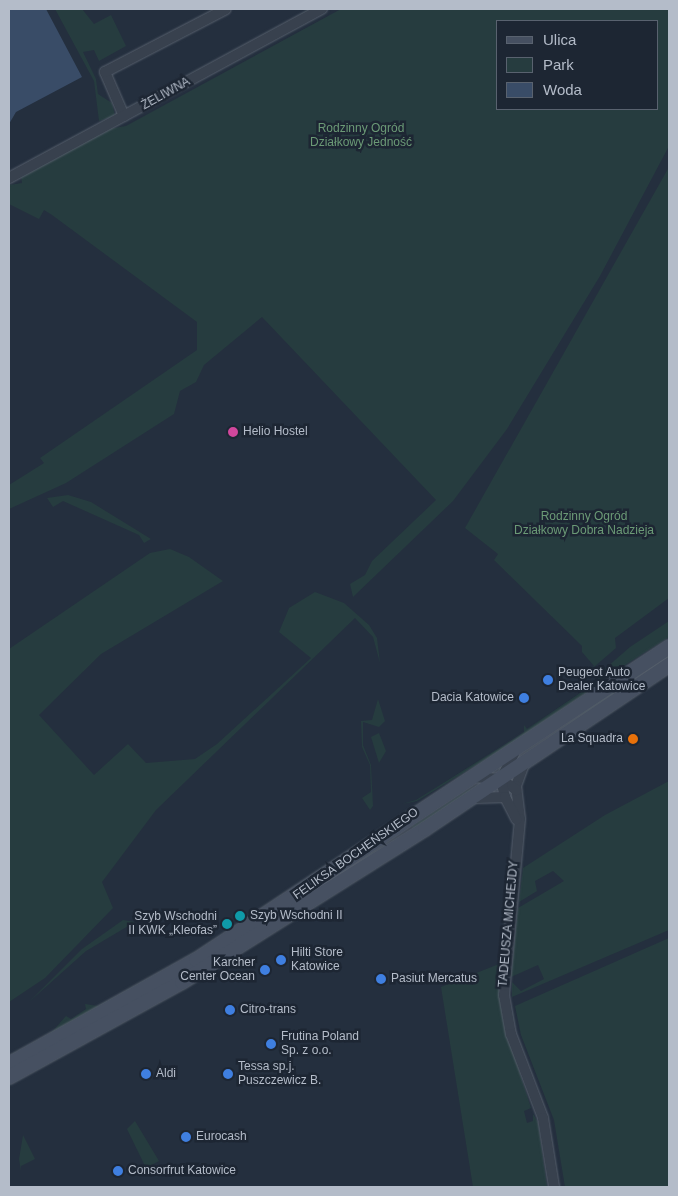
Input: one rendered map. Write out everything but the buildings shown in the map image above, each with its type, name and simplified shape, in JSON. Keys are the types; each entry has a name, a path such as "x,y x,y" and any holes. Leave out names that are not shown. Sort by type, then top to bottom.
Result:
{"main road":[{"name":"FELIKSA BOCHEŃSKIEGO","path":"9,1064 189,964 472,777 516,751 669,647"},
{"name":"FELIKSA BOCHEŃSKIEGO","path":"9,1077 182,982 470,800 669,665"}],"street":[{"path":"124,116 105,72 226,9"},
{"name":"ŻELIWNA","path":"9,178 322,9"},
{"path":"501,778 516,751"},
{"name":"TADEUSZA MICHEJDY","path":"525,762 516,790 521,811 517,834 504,995 513,1040 543,1118 554,1187"},
{"path":"472,777 501,778 516,790"},
{"name":"TADEUSZA MICHEJDY","path":"501,778 505,797 513,807 517,834"},
{"path":"470,800 505,797"}],"green space":[{"path":"55,9 82,9 94,24 111,15 126,46 99,61 94,50 83,52 96,79 98,94 112,103 115,116 99,121 94,81"},
{"name":"Rodzinny Ogród Działkowy Jedność","path":"341,9 669,9 669,146 600,276 507,429 453,501 353,597 350,584 365,575 372,561 436,500 262,317 204,365 196,382 180,391 174,414 66,483 9,509 9,485 44,463 40,458 197,350 197,322 52,215 44,210 39,219 9,204 9,185 22,183 21,177 108,129 126,126"},
{"name":"Rodzinny Ogród Działkowy Dobra Nadzieja","path":"669,167 669,598 615,638 616,648 587,673 594,666 582,652 582,646 494,560 498,554 465,528"},
{"path":"68,495 91,502 151,539 144,543 139,535 63,501 53,507 47,498"},
{"path":"170,549 189,557 223,581 101,654 39,715 94,775 128,744 146,763 195,759 217,744 311,658 279,632 289,608 315,592 344,603 369,625 377,638 380,663 373,637 355,618 156,810 102,882 113,908 45,978 9,1002 9,649 150,553"},
{"path":"669,621 669,637 597,683 599,674 630,647"},
{"path":"669,652 669,659 560,730 591,705"},
{"path":"583,683 590,690 506,747 417,801 402,804 416,800 524,732 524,725 527,729 586,689"},
{"path":"378,699 385,721 379,727 363,722 363,745 371,765 373,806 370,810 362,798 371,792 370,765 362,747 361,721 372,720"},
{"path":"379,733 386,751 379,763 371,737"},
{"path":"487,780 415,828 411,827 463,793"},
{"path":"669,781 669,930 512,997 512,982 521,991 544,979 538,965 511,977 518,908 564,881 553,871 535,881 537,891 519,902 523,868 605,815"},
{"path":"123,920 135,922 86,951 29,1002 82,949"},
{"path":"669,938 669,1187 565,1187 554,1120 521,1035 515,1006"},
{"path":"499,964 503,1020 531,1108 524,1111 527,1123 533,1121 533,1114 538,1122 547,1187 473,1187 441,987"},
{"path":"156,974 157,976 51,1033 66,1016 71,1019 86,1009 85,1004 98,1006"},
{"path":"135,1121 159,1161 150,1166 145,1166 127,1129"},
{"path":"23,1135 35,1159 21,1166 21,1171 19,1159"}],"water":[{"path":"9,9 46,9 82,77 16,112 9,124"}],"place":[{"name":"Helio Hostel","path":"233,432"},
{"name":"Peugeot Auto Dealer Katowice","path":"548,680"},
{"name":"Dacia Katowice","path":"524,698"},
{"name":"La Squadra","path":"633,739"},
{"name":"Szyb Wschodni II","path":"240,916"},
{"name":"Szyb Wschodni II KWK „Kleofas”","path":"227,924"},
{"name":"Hilti Store Katowice","path":"281,960"},
{"name":"Karcher Center Ocean","path":"265,970"},
{"name":"Pasiut Mercatus","path":"381,979"},
{"name":"Citro-trans","path":"230,1010"},
{"name":"Frutina Poland Sp. z o.o.","path":"271,1044"},
{"name":"Aldi","path":"146,1074"},
{"name":"Tessa sp.j. Puszczewicz B.","path":"228,1074"},
{"name":"Eurocash","path":"186,1137"},
{"name":"Consorfrut Katowice","path":"118,1171"}]}
